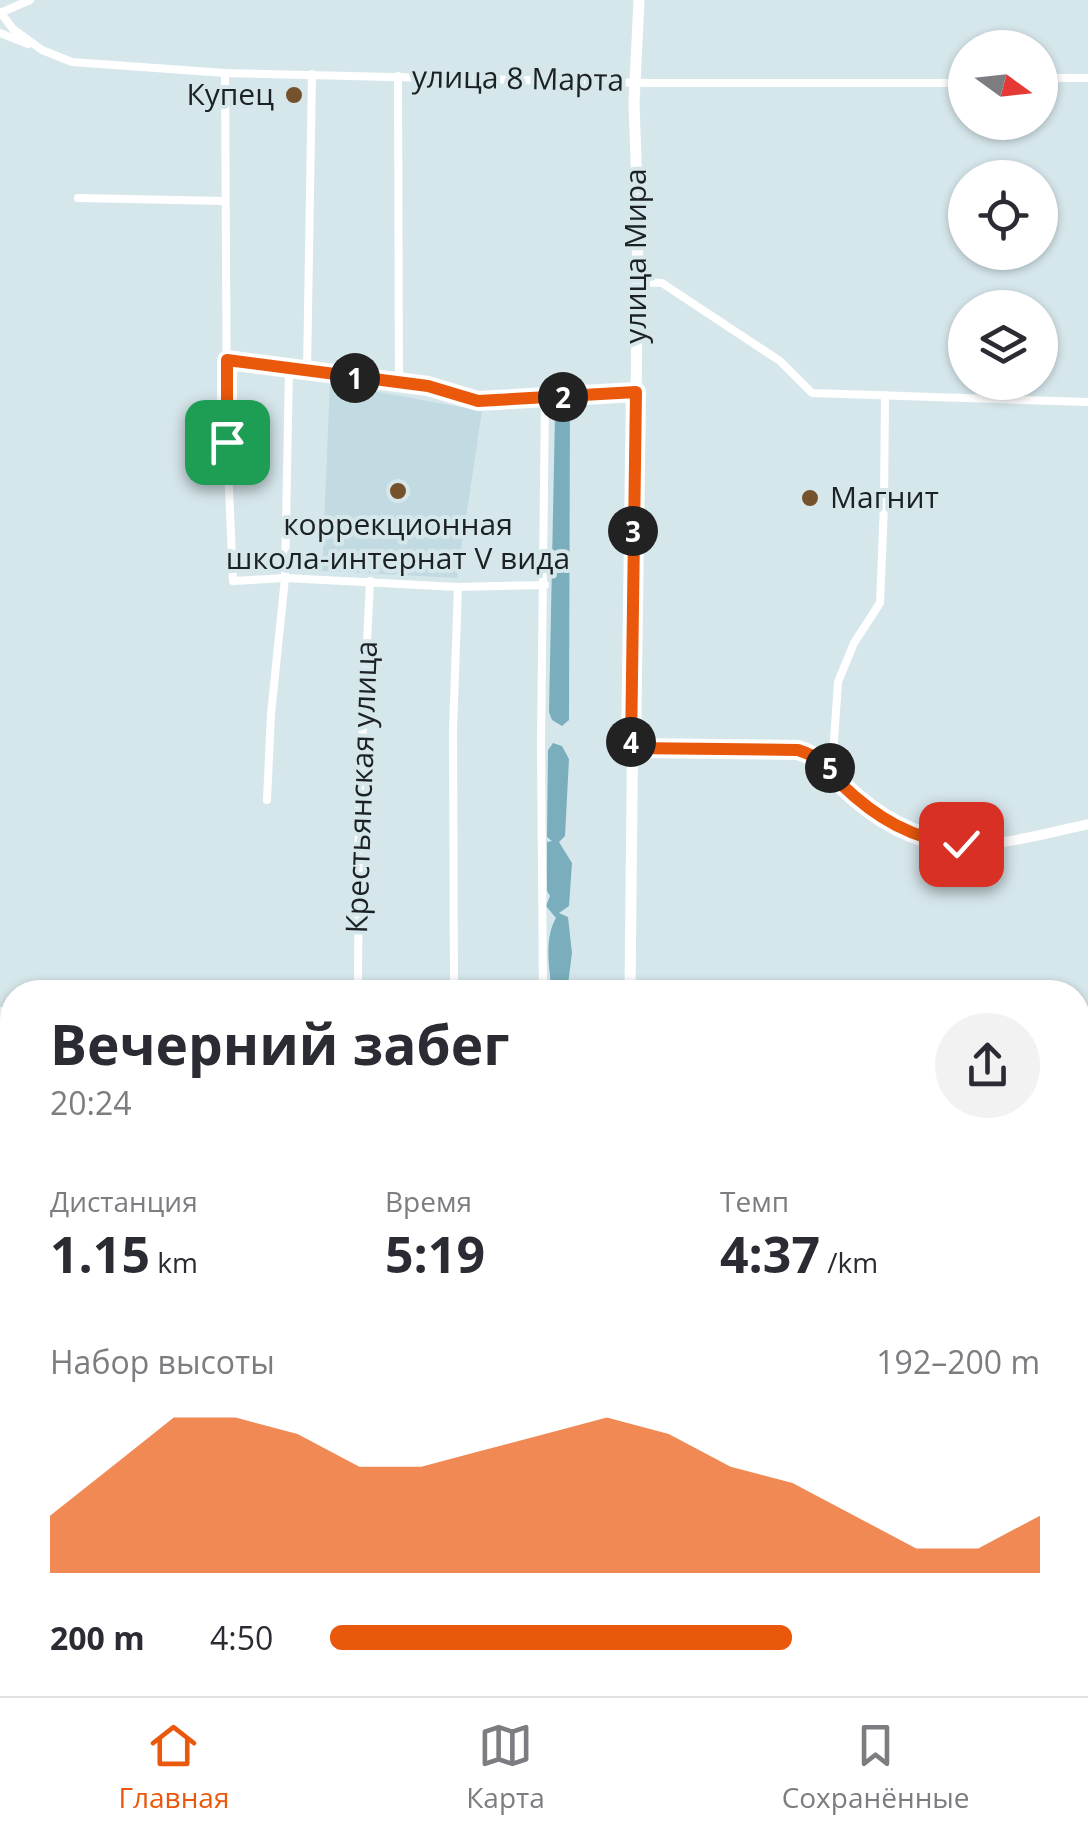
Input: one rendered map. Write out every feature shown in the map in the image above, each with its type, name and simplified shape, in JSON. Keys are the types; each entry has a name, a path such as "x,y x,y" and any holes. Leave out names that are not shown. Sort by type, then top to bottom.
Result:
{"main road":[{"name":"улица Мира","path":"630,980 637,282 635,82 639,0"}],"street":[{"path":"30,0 0,13 13,29 42,50"},
{"path":"0,34 42,50"},
{"name":"улица 8 Марта","path":"42,50 72,62 225,73 635,82 948,83"},
{"path":"225,73 233,580 370,581 458,588 545,586"},
{"path":"307,370 312,74"},
{"path":"398,76 400,384"},
{"path":"1058,78 1088,78"},
{"path":"78,198 225,201"},
{"path":"637,282 662,283 780,361 812,394 1088,402"},
{"path":"227,360 428,386 478,401 636,392"},
{"path":"267,800 270,714 285,578 289,368"},
{"path":"832,770 838,682 854,643 880,603 885,395"},
{"path":"543,980 545,399"},
{"path":"835,504 884,505"},
{"name":"Крестьянская улица","path":"356,980 359,806 370,581"},
{"path":"454,980 453,730 458,588"},
{"path":"631,748 798,750 816,756 838,781 895,826 934,842 992,842 1088,824"}],"shaded area":[{"name":"коррекционная школа-интернат V вида","path":"330,383 482,411 457,578 322,571"},
{"path":"558,401 570,402 569,720 562,726 552,720 549,712 555,414"},
{"path":"553,743 562,746 569,759 565,836 559,842 572,863 569,906 559,913 568,917 572,953 569,980 551,980 549,964 550,935 556,918 546,906 550,896 547,842 552,841 547,837 548,750"}],"place":[{"name":"Купец","path":"294,95"},
{"name":"коррекционная школа-интернат V вида","path":"398,491"},
{"name":"Магнит","path":"810,498"}],"route":[{"path":"227,442 227,360 428,386 478,401 636,392 631,748 798,750 816,756 838,781 895,826 934,842 961,844"}]}
